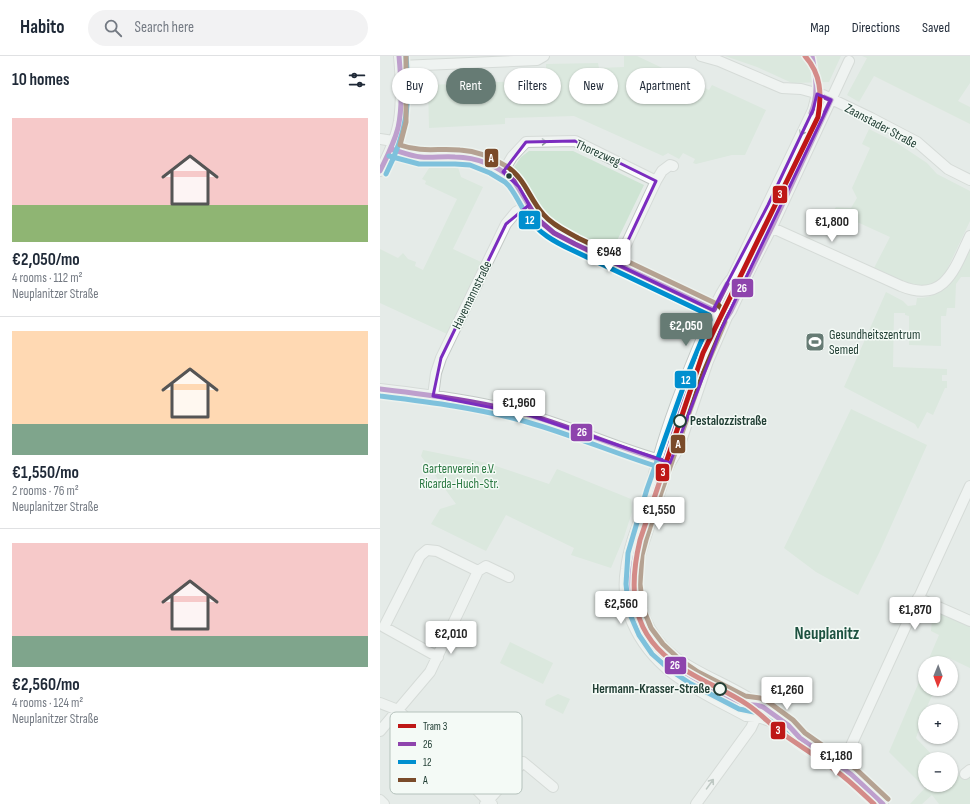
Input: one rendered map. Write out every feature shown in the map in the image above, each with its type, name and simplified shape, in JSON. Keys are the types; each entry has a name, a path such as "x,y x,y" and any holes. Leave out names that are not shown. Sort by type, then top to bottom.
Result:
{"street":[{"path":"380,171 392,145 399,122 400,61 537,60 544,56"},
{"name":"Zaanstader Straße","path":"701,56 719,60 782,88 801,89 817,94 871,118 917,142 948,169 970,180"},
{"path":"800,738 788,726 764,707 676,658 652,634 642,613 637,583 638,564 644,540 670,463 676,456 708,361 727,317 732,311 849,61"},
{"path":"817,94 813,110 760,222 714,310 680,392 657,459 654,478 626,568 625,590 631,621 643,643 662,665 674,676 746,716 773,722 800,738 840,765 883,804"},
{"path":"380,139 413,156 462,157 483,161 503,172 519,187 538,218 556,234 727,317"},
{"name":"Thorezweg","path":"503,172 512,157 526,142 575,141 656,181"},
{"path":"617,264 656,181 662,171 670,165 673,166"},
{"name":"Havemannstraße","path":"433,396 436,373 441,358 506,224 516,212 529,205"},
{"path":"760,222 917,292 933,289 947,280 958,264 970,236"},
{"path":"380,389 478,403 529,415 670,463"},
{"path":"840,765 849,750 970,486"},
{"path":"438,657 384,627 420,556 427,550 437,551 478,571"},
{"path":"380,703 398,710 430,672 478,571 486,566 509,577"},
{"path":"918,598 970,621"},
{"path":"696,804 751,728 755,717 764,707"},
{"path":"380,731 390,719"},
{"path":"522,763 523,762 553,787"},
{"path":"479,794 488,803 496,794"},
{"path":"380,800 384,804"}],"highlighted area":[{"path":"817,94 831,100 720,332 670,463 529,415 433,396 441,358 506,224 529,205 519,187 503,172 526,142 575,141 656,181 617,264 713,310 768,205 813,110"}],"green space":[{"path":"624,56 637,56 662,68 626,68 626,104 705,104 705,88 709,90 712,85 766,110 745,155 732,155 696,164 693,163 695,159 683,153 679,159 668,153 663,156 574,116 505,118 505,124 429,128 428,104 438,104 438,85 446,84 446,104 496,104 496,82 504,82 504,104 561,104 561,68 546,68 546,64 598,63 599,68 624,67"},
{"path":"725,56 841,56 829,82 792,83 757,67"},
{"path":"862,56 970,56 970,83 958,101 970,107 970,124 874,76 859,102 847,95 867,58"},
{"path":"869,129 897,143 927,163 937,174 970,191 970,221 944,276 935,283 924,286 914,286 874,268 890,237 833,211 836,207 851,208 857,198 852,188 870,148 862,144"},
{"path":"529,151 573,151 644,185 612,251 573,231 569,238 550,225 541,216 534,204 526,184 512,170 521,157"},
{"path":"431,165 458,167 461,177 483,187 453,249 481,262 447,334 380,303 380,249 398,258 403,253 408,259 416,262 415,266 423,270 457,199 425,184 426,181 422,179"},
{"path":"970,246 970,277 961,277 956,284 955,308 947,308 946,316 941,316 941,346 909,345 909,316 905,315 905,313 894,313 893,367 947,369 947,375 942,375 942,381 947,381 947,388 945,388 933,415 927,412 918,429 915,424 844,387 886,292 903,301 908,306 916,305 917,298 927,297 936,293 951,281"},
{"path":"851,409 927,445 879,553 858,595 816,572 784,548"},
{"name":"Gartenverein e.V. Ricarda-Huch-Str.","path":"423,450 487,463 549,484 557,469 631,499 632,512 624,537 611,568 571,555 574,548 506,515 486,551 431,524 440,509 456,504 421,456"},
{"path":"933,609 970,625 970,668 958,662 958,656 930,656 939,635 931,631"},
{"path":"510,642 553,663 543,684 500,663"},
{"path":"918,684 918,696 932,696 928,704 918,704 918,732 916,738 918,740 918,744 922,744 929,752 918,752 918,781 889,752"},
{"path":"558,694 570,699 563,714 545,705 546,700"},
{"path":"962,772 970,774 970,804 939,804 932,795 922,804 910,804 921,792 958,792 958,775"}],"tram line":[{"name":"3","path":"805,56 814,70 819,85 820,100 818,117 703,353 640,540 636,559 634,594 642,626 663,654 687,671 752,708 783,734 840,774 874,804"}],"transit line":[{"name":"26","path":"380,171 388,155 400,119 401,92 399,56"},
{"name":"12","path":"386,174 399,144 406,116 408,88 406,56"},
{"name":"A","path":"406,56 406,122 400,145 423,150 466,151 478,153 495,160 506,166 518,176 538,208 555,225 578,238 717,304 720,307 724,314 725,322 702,376 661,493 642,555 640,584 643,608 651,628 663,644 679,659 698,672 745,696 760,698 767,701 793,720 805,733 856,769 888,799"},
{"name":"26","path":"811,113 814,106 816,92 816,78 812,56"},
{"name":"26","path":"817,94 831,100 731,311 727,317 718,320 689,389 635,557 632,587 638,618 649,640 661,654 694,678 734,699 745,704 763,707 788,725 800,738 852,775 883,804"},
{"name":"26","path":"391,149 421,157 463,157 487,163 502,171 514,181 533,212 541,222 554,233 714,310 727,284"},
{"name":"12","path":"389,156 419,164 470,165 490,173 509,186 531,222 553,240 709,315 710,320 689,371 647,489 628,553 626,584 629,612 639,635 652,654 670,670 691,684 739,709 759,713 783,730 796,744 848,780 873,804"},
{"name":"26","path":"380,389 455,399 511,410 546,420 664,461"},
{"name":"12","path":"380,396 454,406 509,417 561,433 662,468"}],"place":[{"name":"Gesundheitszentrum Semed","path":"815,342"},
{"name":"Pestalozzistraße","path":"680,421"},
{"name":"Hermann-Krasser-Straße","path":"720,689"}],"district":[{"name":"Neuplanitz","path":"827,634"}]}
